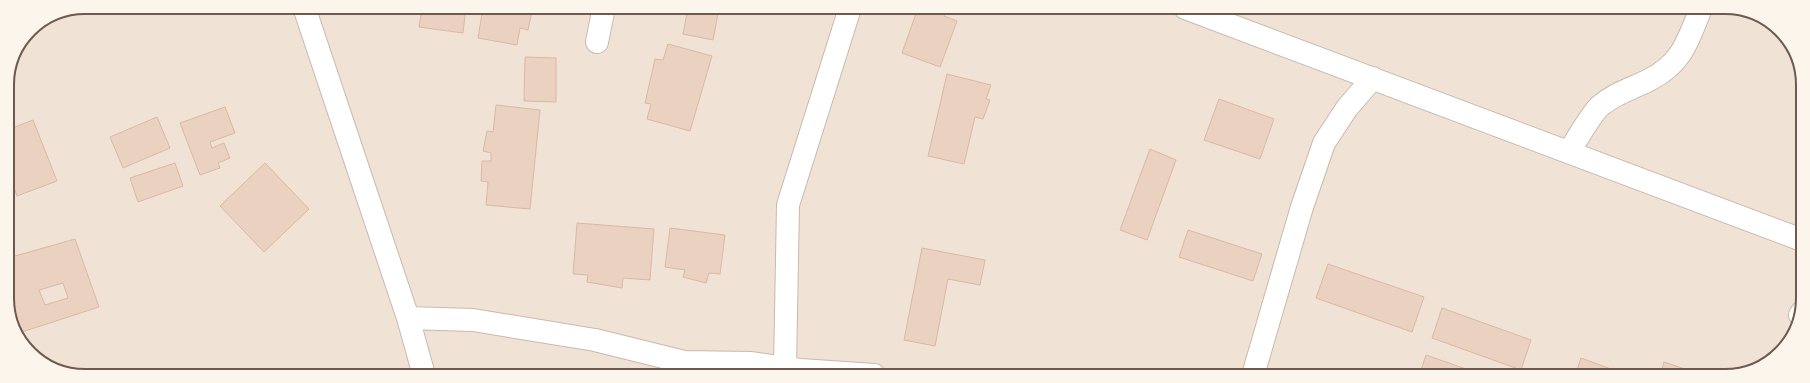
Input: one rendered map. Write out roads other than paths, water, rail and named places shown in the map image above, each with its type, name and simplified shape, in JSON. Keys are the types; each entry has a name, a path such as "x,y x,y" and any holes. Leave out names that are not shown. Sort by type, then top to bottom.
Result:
{"street":[{"path":"306,14 408,318 422,369"},
{"path":"597,42 603,14"},
{"path":"786,368 788,205 848,14"},
{"path":"1201,14 1796,238"},
{"path":"1569,152 1599,107 1621,92 1651,79 1669,68 1680,56 1698,14"},
{"path":"1255,369 1302,207 1324,143 1347,108 1373,78"},
{"path":"408,318 473,320 595,340 684,362 750,362 799,369"}]}
